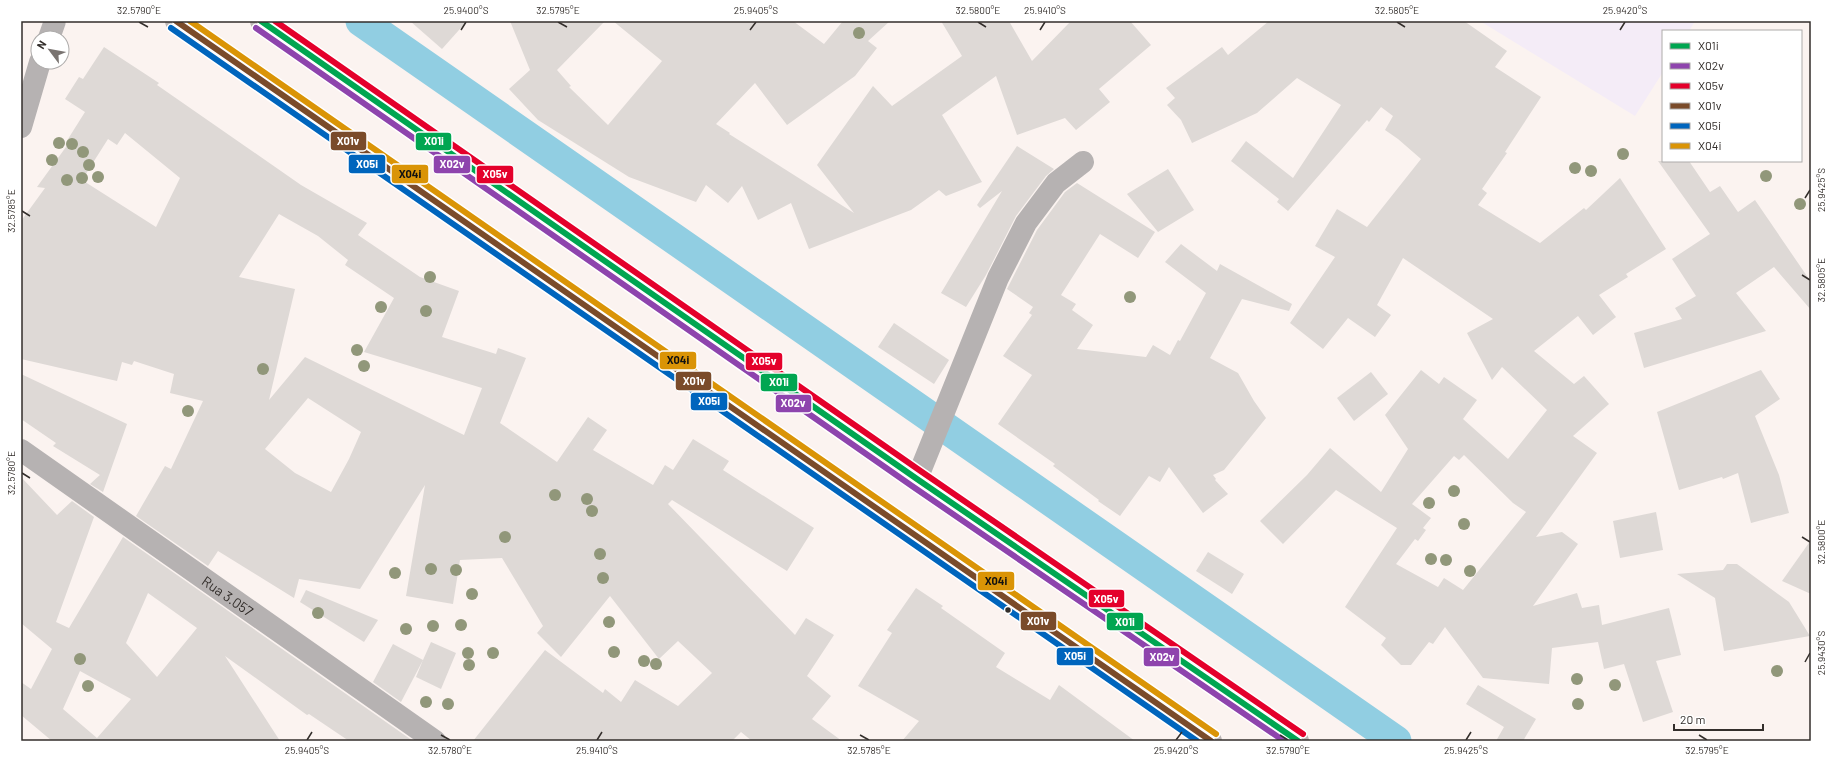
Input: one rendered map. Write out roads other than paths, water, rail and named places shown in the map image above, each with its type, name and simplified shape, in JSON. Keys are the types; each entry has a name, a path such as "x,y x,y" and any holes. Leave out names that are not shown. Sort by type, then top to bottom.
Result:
{"main road":[{"path":"176,21 1209,741"},
{"path":"261,21 917,479 1298,741"}],"street":[{"path":"21,127 38,70"},
{"path":"917,479 998,278 1026,223 1056,184 1083,162"},
{"name":"Rua 3.057","path":"21,450 435,741"}],"waterway":[{"path":"361,21 1396,741"}]}
